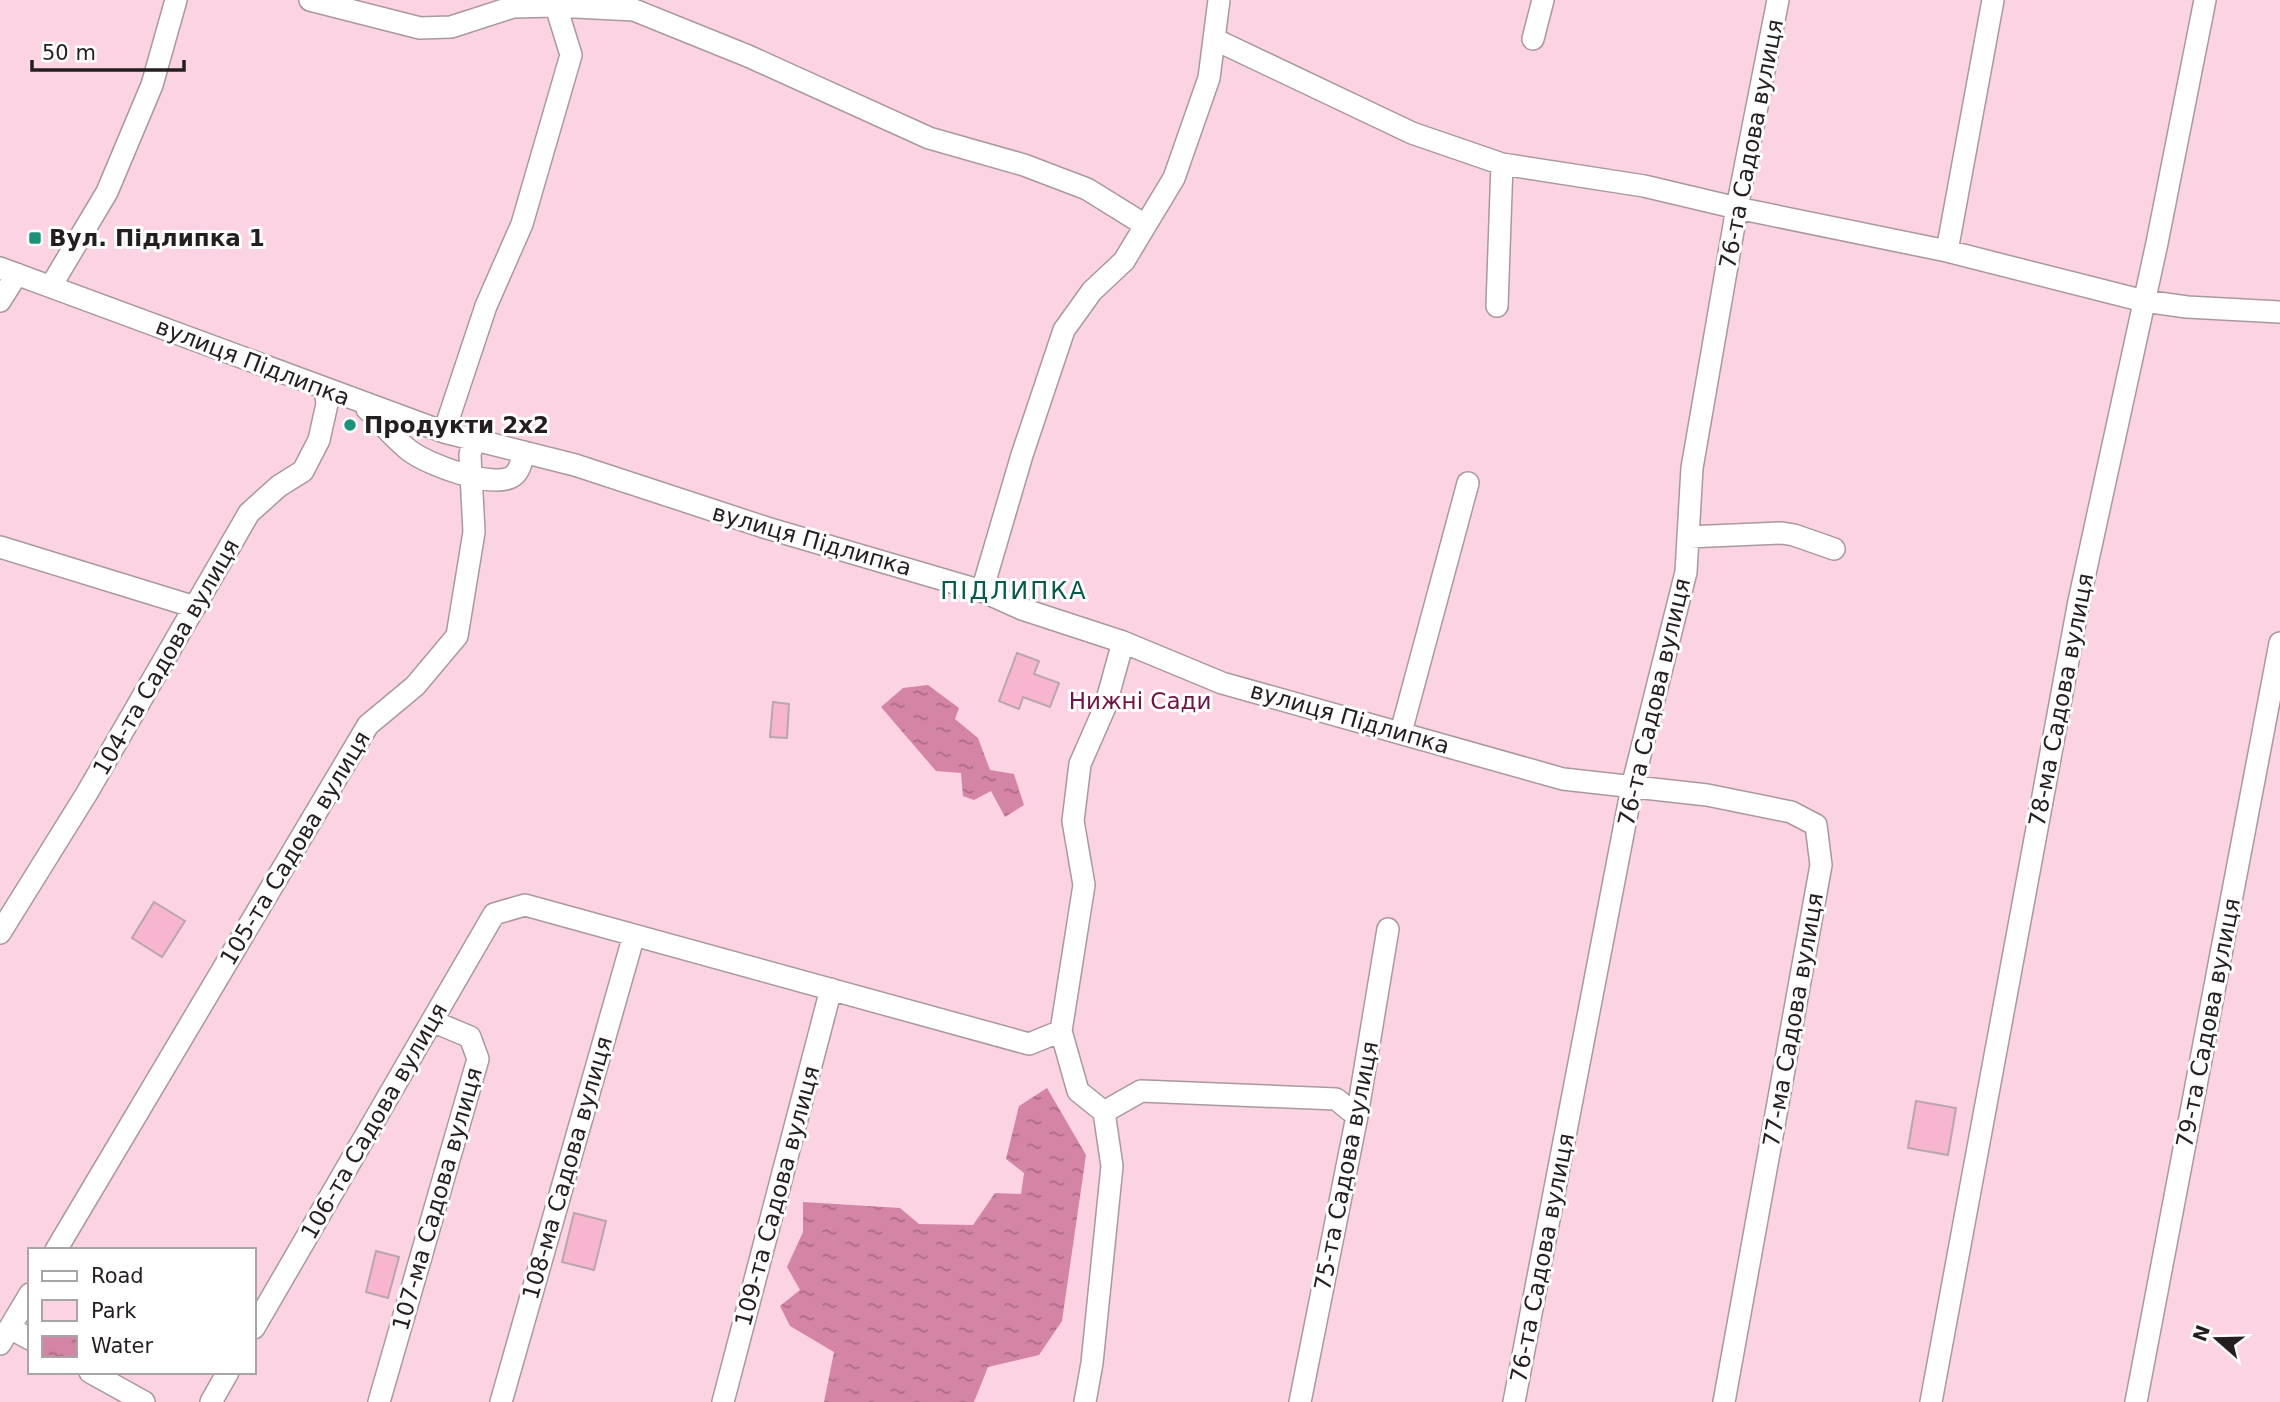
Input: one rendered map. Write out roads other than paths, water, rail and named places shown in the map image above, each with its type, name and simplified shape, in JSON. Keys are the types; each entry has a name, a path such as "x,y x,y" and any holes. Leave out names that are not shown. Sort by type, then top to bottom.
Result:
{"street":[{"path":"51,286 107,192 152,85 176,0"},
{"path":"310,0 420,28 451,27 513,6 555,3 634,10 748,56 929,138 1024,165 1087,189 1145,225"},
{"path":"982,591 1022,455 1064,330 1092,291 1124,261 1174,178 1209,78 1219,0"},
{"path":"1533,40 1543,0"},
{"name":"76-та Садова вулиця","path":"1514,1402 1632,787 1686,572 1692,468 1737,208 1778,0"},
{"path":"1947,251 1993,0"},
{"name":"78-ма Садова вулиця","path":"1931,1402 2079,601 2205,0"},
{"path":"444,432 486,306 522,224 570,55 555,3"},
{"path":"1214,40 1412,133 1502,164 1644,186 1947,251 2144,301 2187,307 2280,312"},
{"path":"1497,306 1502,164"},
{"path":"0,301 8,271"},
{"name":"вулиця Підлипка","path":"8,271 444,432 575,465 766,528 982,591 1022,609 1123,642 1222,683 1563,779 1632,787"},
{"name":"104-та Садова вулиця","path":"0,933 88,793 249,513 279,486 303,471 319,440 327,404 325,389"},
{"path":"360,402 411,452 434,464 471,476 499,482 513,476 521,466 524,452"},
{"name":"105-та Садова вулиця","path":"57,1248 368,724 415,686 457,636 474,532 470,455 473,439"},
{"path":"1401,732 1468,483"},
{"path":"1688,537 1782,533 1834,549"},
{"path":"0,547 195,607"},
{"path":"1085,1402 1092,1363 1112,1166 1104,1112 1078,1091 1061,1031 1084,885 1073,821 1080,764 1105,708 1123,642"},
{"name":"79-та Садова вулиця","path":"2136,1402 2280,643"},
{"name":"77-ма Садова вулиця","path":"1632,787 1719,798 1791,812 1816,825 1821,865 1724,1402"},
{"name":"106-та Садова вулиця","path":"256,1325 494,914 526,905 634,935"},
{"name":"75-та Садова вулиця","path":"1300,1402 1357,1116 1388,929"},
{"path":"634,935 1029,1044 1061,1031"},
{"name":"108-ма Садова вулиця","path":"501,1402 634,935"},
{"name":"109-та Садова вулиця","path":"723,1402 831,989"},
{"name":"107-ма Садова вулиця","path":"379,1402 478,1059 470,1037 432,1021"},
{"path":"1104,1112 1141,1091 1336,1099 1357,1116"},
{"path":"28,1297 5,1336 28,1339"},
{"path":"94,1374 144,1402"},
{"path":"211,1402 227,1374"}],"water":[{"path":"928,685 959,708 955,719 978,738 990,770 1014,774 1024,805 1005,817 991,791 974,800 963,796 961,773 936,771 881,707 903,688"},
{"path":"1047,1088 1086,1155 1062,1321 1039,1355 988,1367 974,1402 824,1402 834,1352 790,1326 780,1306 800,1290 787,1267 803,1232 803,1202 900,1208 919,1224 973,1225 995,1193 1021,1194 1024,1173 1006,1159 1019,1106"}],"place":[{"name":"Вул. Підлипка 1","path":"35,238"},
{"name":"Продукти 2х2","path":"350,425"}],"district":[{"name":"ПІДЛИПКА","path":"1014,591"}],"park label":[{"name":"Нижні Сади","path":"1140,701"}]}
